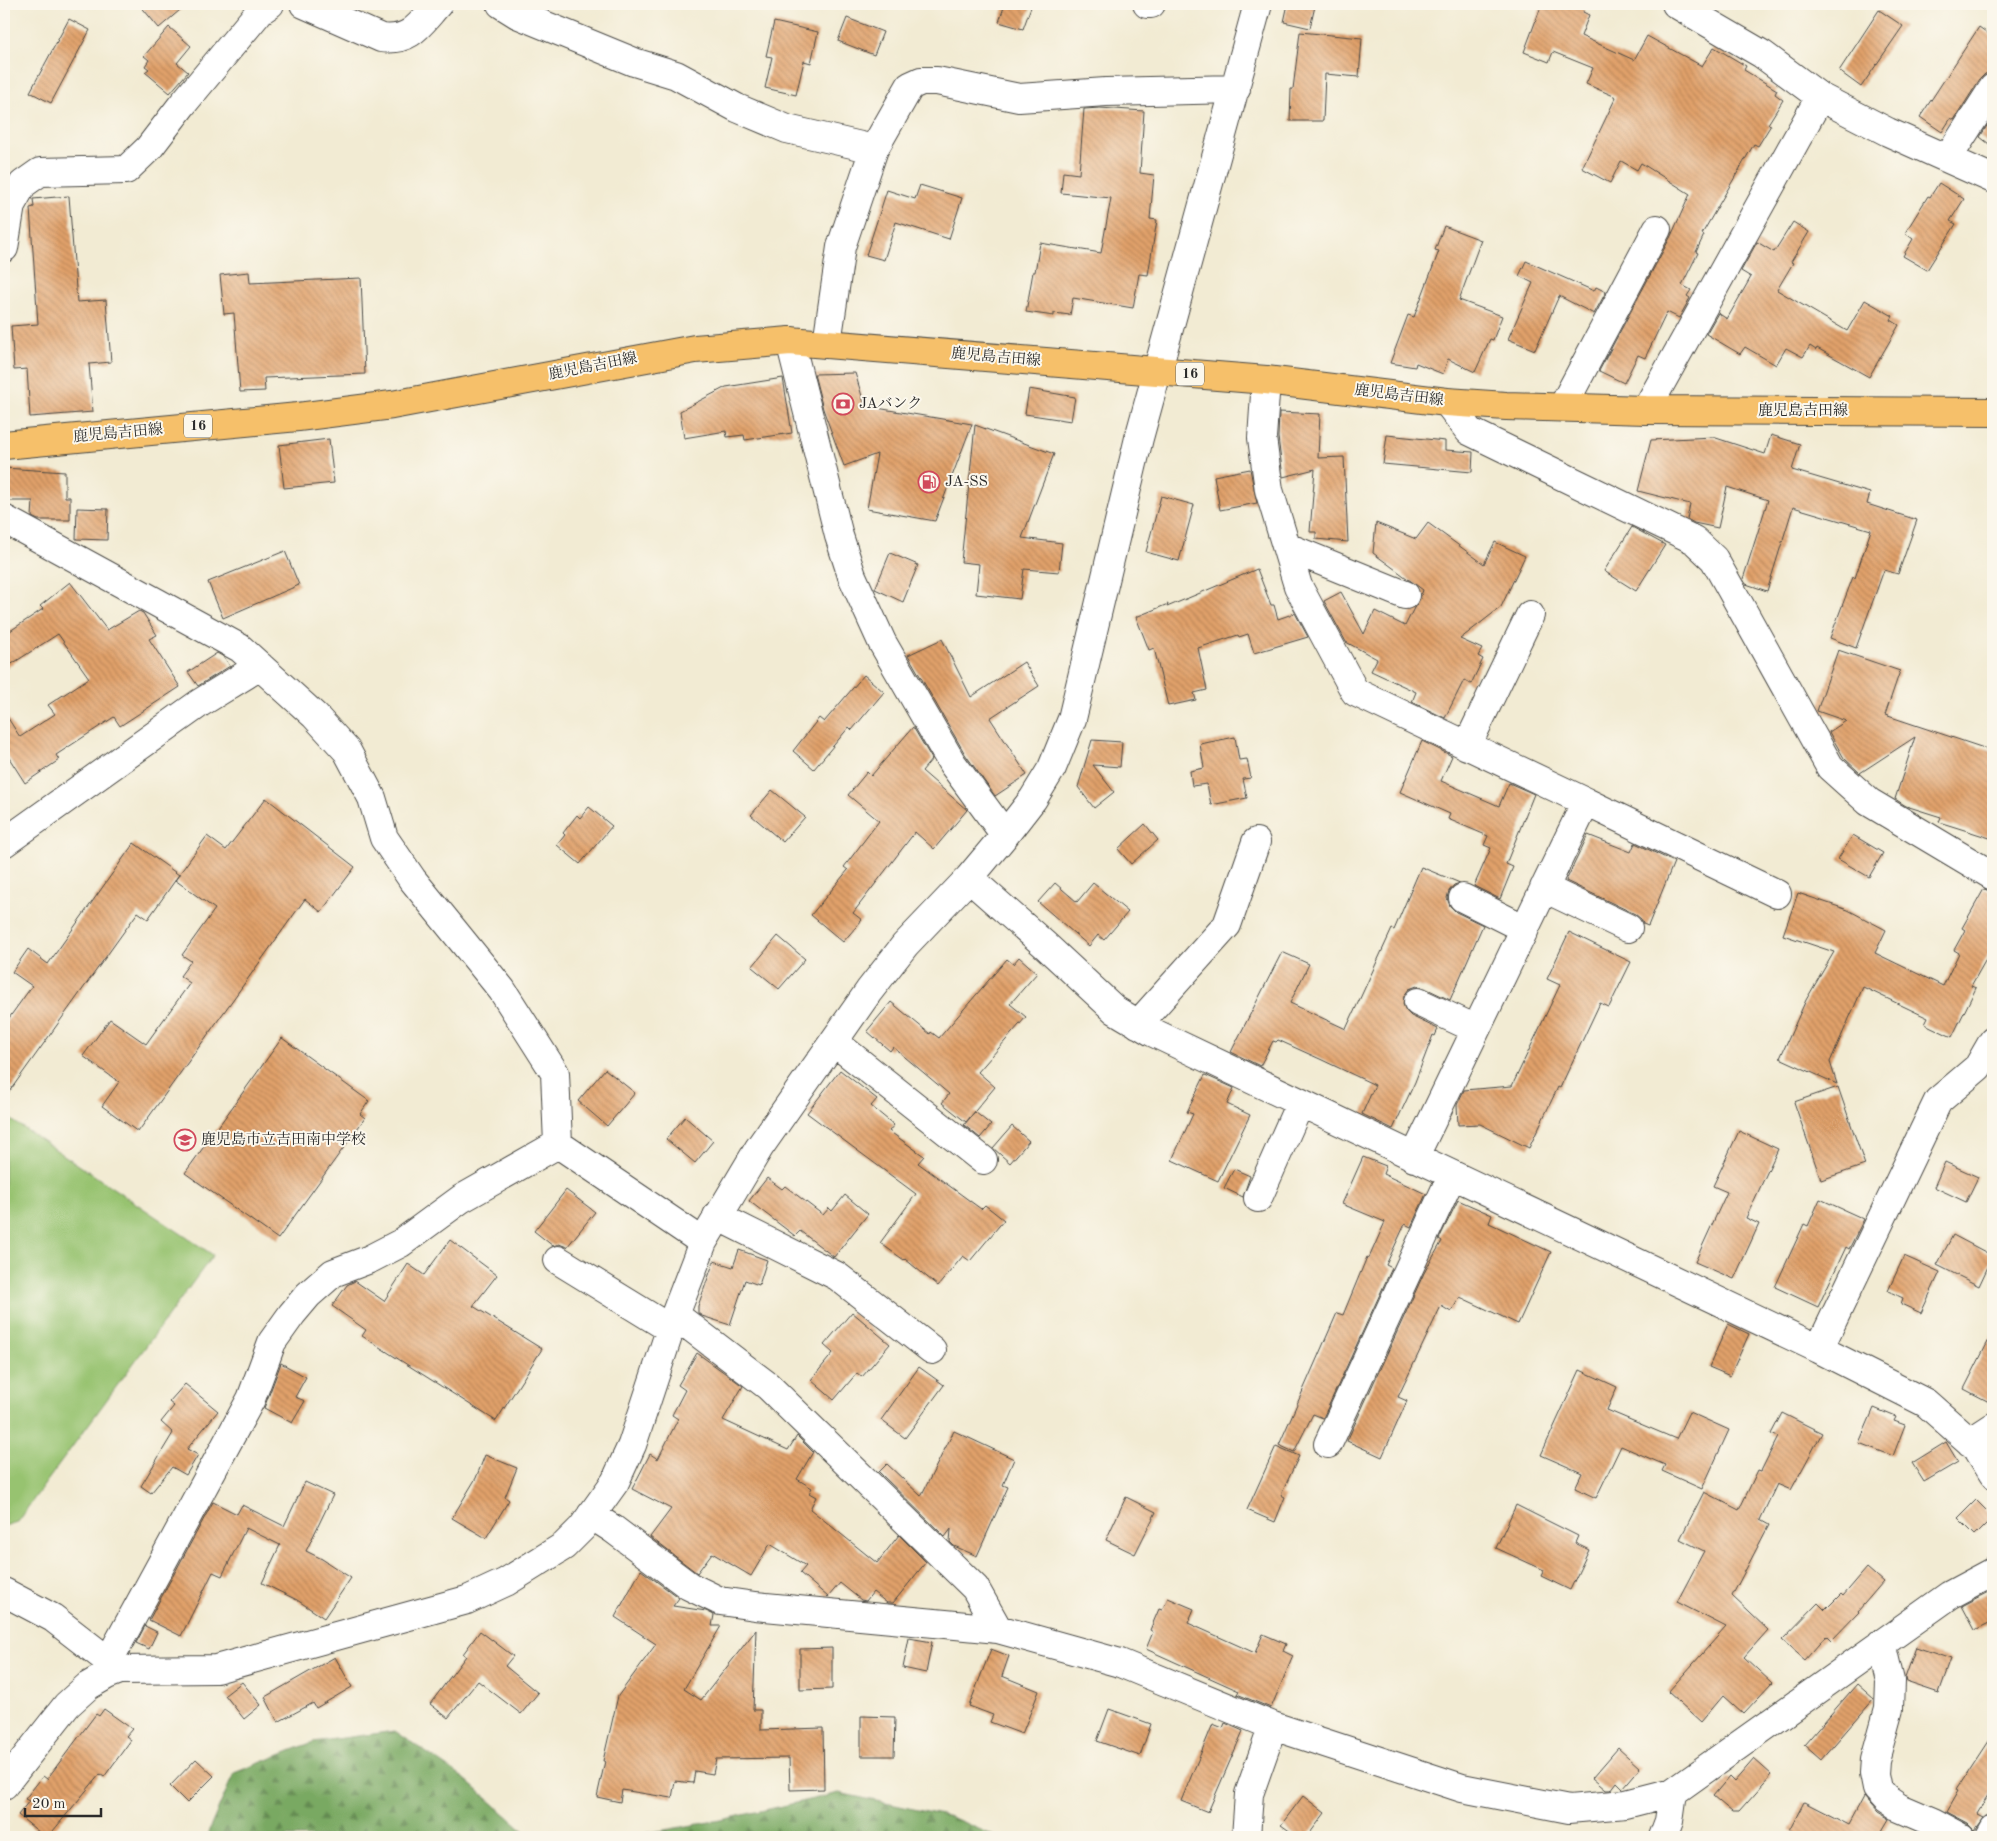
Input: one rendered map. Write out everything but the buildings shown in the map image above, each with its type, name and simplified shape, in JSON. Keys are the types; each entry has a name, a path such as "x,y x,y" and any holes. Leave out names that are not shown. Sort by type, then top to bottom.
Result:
{"main road":[{"name":"鹿児島吉田線","path":"4,445 392,405 695,348 790,340 1266,380 1447,402 1506,406 1563,406 1646,410 1993,412"}],"street":[{"path":"4,248 11,205 23,184 40,172 126,170 149,148 182,104 260,11 270,4"},
{"path":"304,4 381,38 394,40 410,34 438,4"},
{"path":"500,4 517,14 634,62 676,75 737,108 787,129 874,149"},
{"path":"4,1592 53,1618 114,1666 216,1669 467,1600 506,1582 564,1546 591,1515 615,1482 632,1445 702,1242 758,1148 905,945 969,878 1033,799 1047,776 1072,719 1139,438 1258,4"},
{"path":"1676,4 1762,54 1820,97 1888,132 1993,179"},
{"path":"827,343 841,247 874,149 910,86 921,81 937,81 1019,98 1106,92 1236,89"},
{"path":"1948,158 1993,88"},
{"path":"1646,410 1820,97"},
{"path":"1563,406 1658,229"},
{"path":"790,340 839,536 852,576 882,642 952,763 1005,835"},
{"path":"1266,380 1262,438 1269,490 1298,586 1355,692 1778,894"},
{"path":"1447,402 1469,431 1694,540 1714,559 1830,767 1869,802 1993,876"},
{"path":"4,520 240,648 315,716 347,751 372,798 384,838 412,879 502,990 555,1073 558,1144"},
{"path":"1287,547 1406,595"},
{"path":"1467,746 1530,615"},
{"path":"4,843 200,704 260,666"},
{"path":"1414,1158 1586,802"},
{"path":"1138,1024 1227,924 1256,842"},
{"path":"969,878 1115,1010 1138,1024 1414,1158 1819,1349 1926,1403 1976,1448 1993,1474"},
{"path":"1544,888 1628,928"},
{"path":"1462,898 1525,929"},
{"path":"1418,1002 1476,1029"},
{"path":"1819,1349 1938,1101 1978,1067 1993,1041"},
{"path":"834,1042 982,1160"},
{"path":"1258,1198 1300,1103"},
{"path":"558,1144 702,1242"},
{"path":"4,1785 67,1705 88,1686 107,1675 114,1666 251,1399 272,1342 308,1295 333,1273 370,1259 401,1243 461,1199 558,1144"},
{"path":"1328,1444 1452,1176"},
{"path":"717,1216 837,1276 932,1350"},
{"path":"558,1260 673,1323 768,1386 975,1588 998,1629"},
{"path":"1970,1442 1993,1426"},
{"path":"591,1515 613,1529 689,1586 720,1601 998,1629 1120,1663 1273,1726 1462,1788 1569,1809 1626,1804 1672,1792 1950,1595 1993,1572"},
{"path":"1881,1644 1890,1681 1888,1709 1875,1760 1874,1774 1877,1789 1898,1808 1933,1822 1961,1837"},
{"path":"1246,1837 1249,1794 1273,1726"},
{"path":"1663,1837 1668,1821 1672,1792"},
{"path":"1988,1837 1993,1828"}],"green space":[{"path":"4,1115 213,1255 17,1522 4,1526"},
{"path":"395,1731 465,1779 528,1834 571,1837 206,1837 234,1773 313,1742"},
{"path":"839,1793 951,1817 997,1837 625,1837 721,1820"}],"place":[{"name":"JAバンク","path":"843,404"},
{"name":"JA-SS","path":"929,482"},
{"name":"鹿児島市立吉田南中学校","path":"185,1140"}]}
